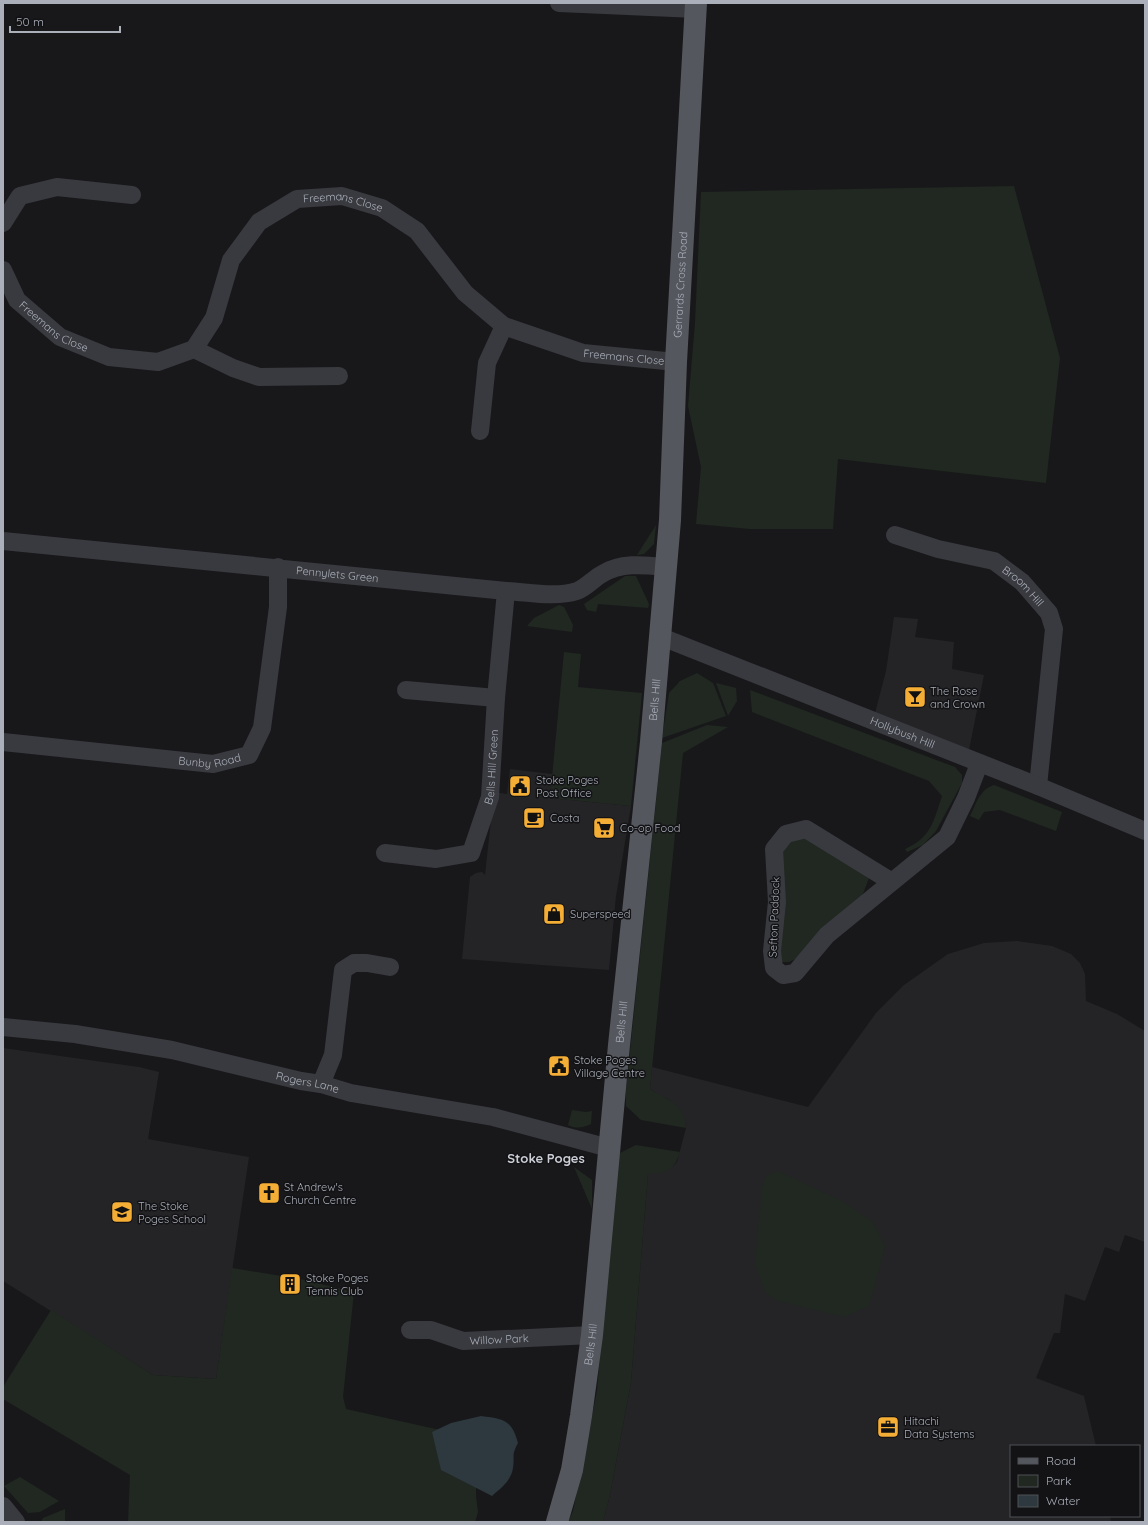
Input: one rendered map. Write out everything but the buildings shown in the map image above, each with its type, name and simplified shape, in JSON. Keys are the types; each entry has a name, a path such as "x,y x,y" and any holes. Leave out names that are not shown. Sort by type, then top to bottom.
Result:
{"main road":[{"name":"Gerrards Cross Road","path":"666,567 670,520 676,362 696,6"},
{"name":"Bells Hill","path":"557,1522 572,1470 592,1335 634,886 651,742 666,567"}],"street":[{"path":"559,3 696,6"},
{"path":"3,222 20,196 57,187 132,195"},
{"name":"Freemans Close","path":"3,270 17,300 60,336 109,357 158,362 194,349 214,318 231,260 259,222 297,199 342,196 382,208 417,231 465,293 504,326 583,354 676,362"},
{"path":"480,431 487,363 504,326"},
{"path":"194,349 233,368 259,377 339,376"},
{"name":"Broom Hill","path":"894,535 938,549 994,561 1022,582 1048,613 1054,629 1038,786"},
{"name":"Pennylets Green","path":"3,541 278,567 506,591 561,594 576,591 590,584 602,574 618,567 644,565 666,567"},
{"name":"Bunby Road","path":"3,742 213,764 250,755 262,728 278,607 278,567"},
{"name":"Bells Hill Green","path":"385,853 436,859 471,853 490,797 496,698 506,591"},
{"name":"Hollybush Hill","path":"659,636 979,764 1038,786 1145,831"},
{"path":"406,690 496,698"},
{"name":"Sefton Paddock","path":"892,882 806,829 786,834 774,849 777,902 772,951 774,968 783,975 795,973 827,935 892,882 947,837 966,798 979,764"},
{"path":"322,1084 332,1055 343,970 354,963 367,963 390,967"},
{"name":"Rogers Lane","path":"3,1027 75,1034 172,1050 294,1080 322,1084 351,1093 493,1117 609,1148"},
{"name":"Willow Park","path":"410,1330 431,1330 463,1341 592,1335"},
{"path":"3,1506 16,1522"}],"shaded area":[{"path":"894,617 918,619 915,637 954,642 952,669 984,675 969,750 875,713 886,671"},
{"path":"510,769 552,774 550,798 631,806 616,896 609,970 462,959 470,877 476,873 482,872 485,875 494,792 507,794"},
{"path":"1017,941 1052,946 1071,954 1080,963 1085,974 1086,1001 1117,1014 1145,1031 1145,1242 1125,1235 1119,1252 1105,1247 1085,1301 1065,1294 1060,1333 1054,1333 1036,1378 1084,1396 1096,1445 1010,1445 1010,1517 1110,1517 1111,1522 603,1522 610,1495 631,1382 648,1174 673,1166 677,1162 686,1128 685,1123 668,1099 650,1089 652,1067 808,1107 876,1013 904,985 948,954 984,943"},
{"name":"The Stoke Poges School","path":"3,1048 139,1067 159,1072 148,1139 249,1157 216,1379 153,1375 3,1281"}],"green space":[{"path":"1014,186 1060,358 1046,483 838,459 833,529 750,529 696,524 701,467 688,406 695,323 701,192"},
{"path":"656,525 654,544 644,554 637,555"},
{"path":"625,576 636,576 649,604 648,608 598,604 596,612 587,610 584,604"},
{"path":"559,605 564,607 573,625 572,632 527,626 534,618"},
{"path":"564,652 581,654 578,687 642,693 631,806 550,798"},
{"path":"697,673 713,683 726,716 662,738 669,693 680,681"},
{"path":"716,683 736,688 737,701 728,716"},
{"path":"750,690 955,767 962,775 962,783 936,831 923,845 907,852 905,849 914,845 926,834 934,820 942,796 929,781 752,712"},
{"path":"707,725 728,727 683,753 650,1089 674,1103 678,1107 685,1119 686,1128 641,1120 626,1106 626,1090 662,743"},
{"path":"994,785 1062,812 1056,831 1000,810 984,812 979,820 970,816 982,793"},
{"path":"808,834 869,878 861,899 798,958 789,962 782,962 776,955 783,847 787,837"},
{"path":"572,1110 586,1112 592,1111 591,1124 580,1128 568,1125"},
{"path":"636,1145 680,1152 675,1164 668,1170 660,1173 648,1174 631,1382 610,1495 603,1522 568,1522 573,1511 597,1391 614,1175 620,1153"},
{"path":"574,1167 592,1180 592,1209"},
{"path":"778,1171 842,1201 873,1222 885,1247 869,1306 844,1317 778,1301 766,1293 755,1265 762,1188 766,1176"},
{"path":"232,1268 300,1279 354,1292 343,1397 346,1409 476,1438 476,1496 478,1512 475,1522 128,1522 130,1475 3,1399 3,1387 51,1310 153,1375 216,1379"},
{"path":"20,1477 59,1501 40,1512 28,1513 4,1486"},
{"path":"65,1509 65,1522 41,1522 43,1518"}],"water":[{"path":"481,1416 496,1418 506,1422 510,1425 516,1435 518,1443 514,1453 512,1473 505,1484 492,1496 441,1470 432,1432 451,1423"}],"place":[{"name":"The Rose and Crown","path":"915,697"},
{"name":"Stoke Poges Post Office","path":"520,786"},
{"name":"Costa","path":"534,818"},
{"name":"Co-op Food","path":"604,828"},
{"name":"Superspeed","path":"554,914"},
{"name":"Stoke Poges Village Centre","path":"559,1066"},
{"name":"St Andrew's Church Centre","path":"269,1193"},
{"name":"The Stoke Poges School","path":"122,1212"},
{"name":"Stoke Poges Tennis Club","path":"290,1284"},
{"name":"Hitachi Data Systems","path":"888,1427"}],"district":[{"name":"Stoke Poges","path":"546,1158"}]}
